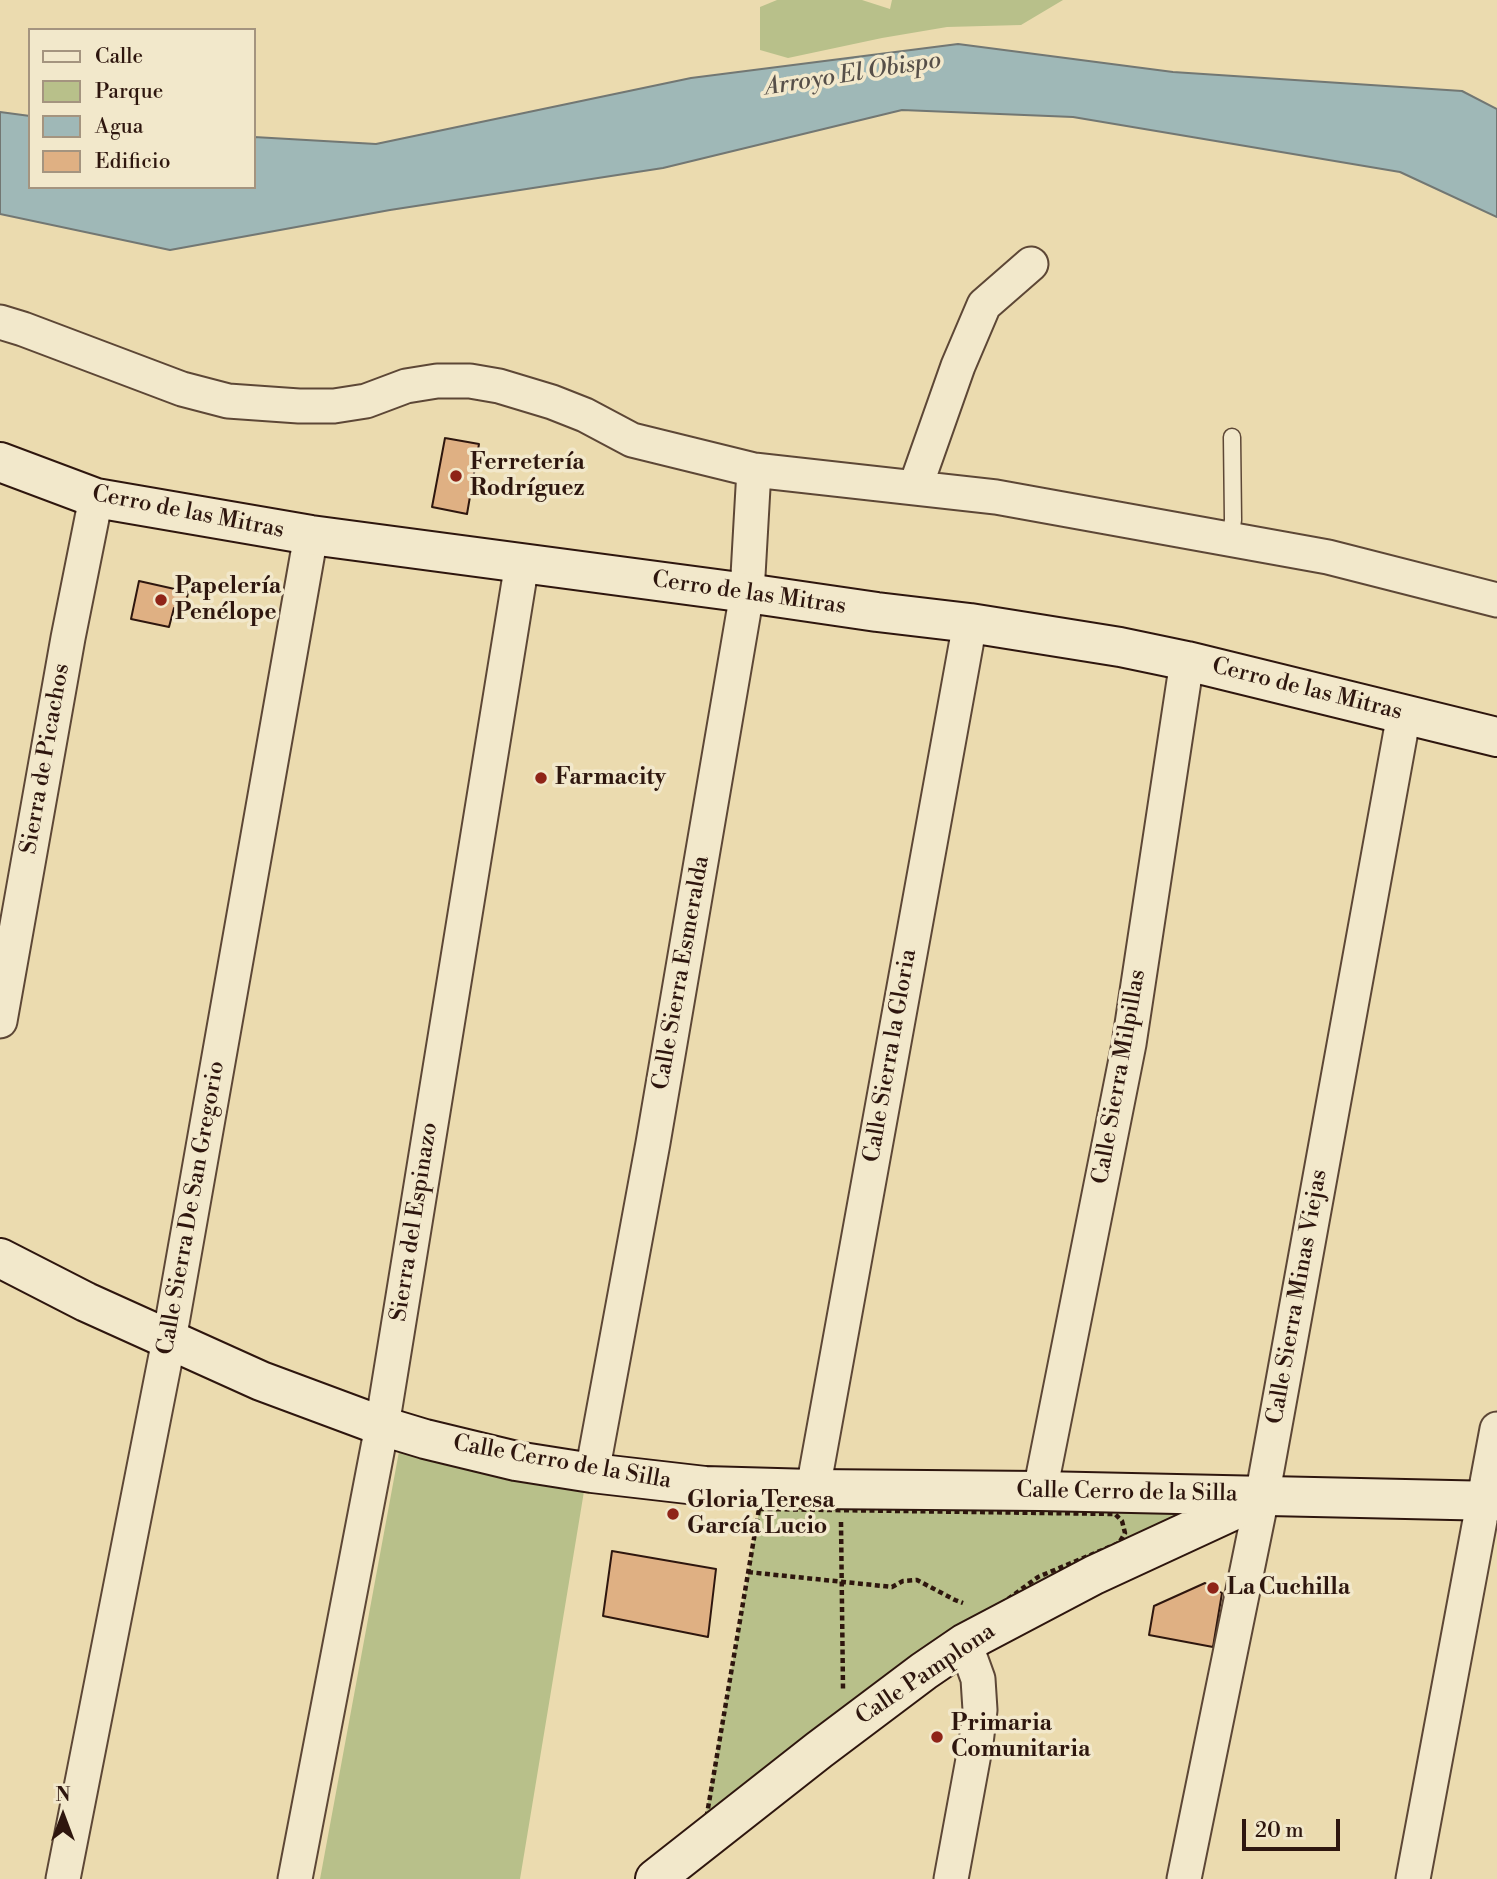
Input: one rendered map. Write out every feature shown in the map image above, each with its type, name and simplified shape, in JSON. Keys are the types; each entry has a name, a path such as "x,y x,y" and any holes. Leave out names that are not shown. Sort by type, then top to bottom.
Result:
{"street":[{"path":"915,488 958,366 984,305 1031,264"},
{"path":"0,322 182,389 228,401 299,406 334,405 366,401 406,386 437,381 470,381 499,386 552,402 585,415 632,440 754,470 996,497 1328,556 1497,600"},
{"name":"Cerro de las Mitras","path":"0,462 96,498 311,535 970,623 1120,647 1497,737"},
{"name":"Calle Sierra Esmeralda","path":"592,1473 653,1143 747,593 754,470"},
{"name":"Sierra de Picachos","path":"0,1021 68,638 96,498"},
{"name":"Calle Sierra De San Gregorio","path":"63,1879 169,1340 311,535"},
{"name":"Sierra del Espinazo","path":"295,1879 382,1426 522,562"},
{"name":"Calle Sierra la Gloria","path":"827,1500 970,623"},
{"name":"Calle Sierra Milpillas","path":"1040,1491 1129,1044 1187,661"},
{"name":"Calle Sierra Minas Viejas","path":"1184,1879 1262,1497 1404,713"},
{"name":"Calle Cerro de la Silla","path":"0,1258 86,1302 261,1381 382,1426 516,1461 592,1473 827,1500 1040,1491 1490,1501"},
{"path":"1413,1879 1490,1501 1497,1429"},
{"name":"Calle Pamplona","path":"655,1879 829,1742 965,1643 1094,1575 1262,1497"},
{"path":"951,1879 980,1710 978,1679 965,1643"}],"lane":[{"path":"1230,538 1233,520 1232,437"}],"path":[{"path":"827,1500 842,1581 843,1692"},
{"path":"827,1500 1115,1514 1122,1521 1125,1533 1119,1543 1038,1577 706,1819 760,1509 827,1500"},
{"path":"748,1572 892,1587 903,1581 918,1580 968,1604"},
{"path":"980,1608 992,1611"},
{"path":"843,1706 843,1720"}],"green space":[{"path":"777,0 862,0 890,9 892,0 1063,0 1021,25 947,27 788,58 760,50 760,7"},
{"path":"405,1419 589,1461 520,1879 320,1879"},
{"path":"765,1478 1242,1501 941,1678 697,1864"}],"water":[{"name":"Arroyo El Obispo","path":"958,44 1173,72 1462,91 1497,109 1497,217 1400,172 1073,117 902,110 663,168 390,210 170,250 0,214 0,112 28,116 28,189 256,189 256,137 376,144 691,78"}],"building":[{"name":"Ferretería Rodríguez","path":"445,438 479,444 467,514 432,507"},
{"name":"Papelería Penélope","path":"139,581 188,592 185,610 174,608 169,627 131,619"},
{"path":"612,1551 716,1569 708,1637 603,1616"},
{"path":"1205,1583 1222,1593 1213,1647 1149,1635 1154,1606"}],"place":[{"name":"Ferretería Rodríguez","path":"456,476"},
{"name":"Papelería Penélope","path":"161,600"},
{"name":"Farmacity","path":"541,778"},
{"name":"Gloria Teresa García Lucio","path":"673,1514"},
{"name":"La Cuchilla","path":"1213,1588"},
{"name":"Primaria Comunitaria","path":"937,1737"}]}
